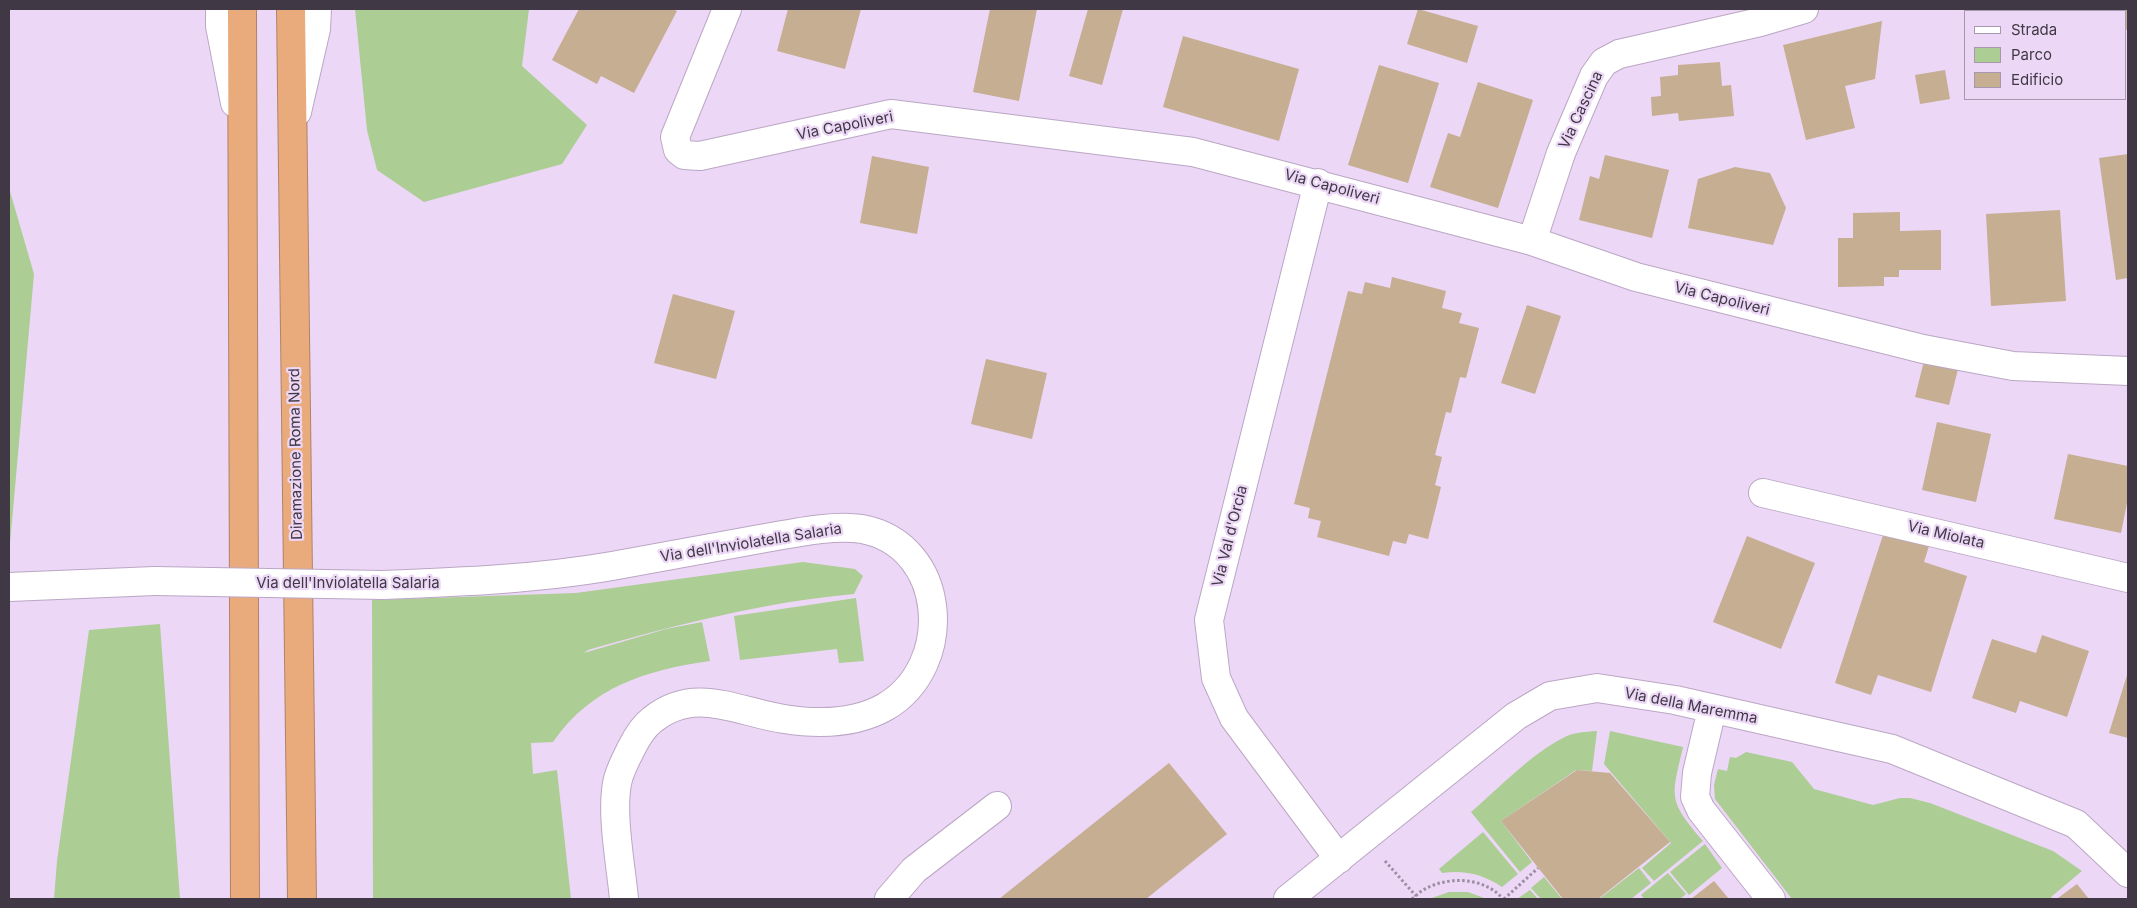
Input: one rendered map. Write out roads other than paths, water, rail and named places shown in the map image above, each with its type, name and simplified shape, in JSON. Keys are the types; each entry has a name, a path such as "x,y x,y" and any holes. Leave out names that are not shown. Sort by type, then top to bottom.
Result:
{"highway":[{"path":"242,9 245,899"},
{"name":"Diramazione Roma Nord","path":"291,9 302,899"}],"street":[{"path":"220,9 220,26 243,142"},
{"path":"292,136 316,28 317,9"},
{"name":"Via Capoliveri","path":"727,9 675,137 678,150 684,155 700,156 891,114 1193,152 1318,183 1532,241 1636,277 1924,349 2013,366 2128,370"},
{"name":"Via Cascina","path":"1532,241 1561,153 1594,76 1604,62 1619,54 1761,15 1804,9"},
{"name":"Via Val d'Orcia","path":"1318,183 1209,620 1216,678 1234,718 1338,860"},
{"name":"Via Miolata","path":"1763,493 2128,578"},
{"name":"Via dell'Inviolatella Salaria","path":"9,587 155,581 383,586 486,581 609,566 792,534 849,528 880,535 895,542 910,556 929,590 934,619 931,646 916,679 900,697 885,707 853,720 807,722 782,719 714,702 693,702 672,706 649,721 637,737 617,788 616,814 624,899"},
{"name":"Via della Maremma","path":"1288,899 1516,716 1550,696 1597,688 1675,700 1892,749 2076,824 2128,872"},
{"path":"1712,709 1697,773 1695,796 1701,810 1771,899"},
{"path":"890,899 914,870 997,806"}]}
